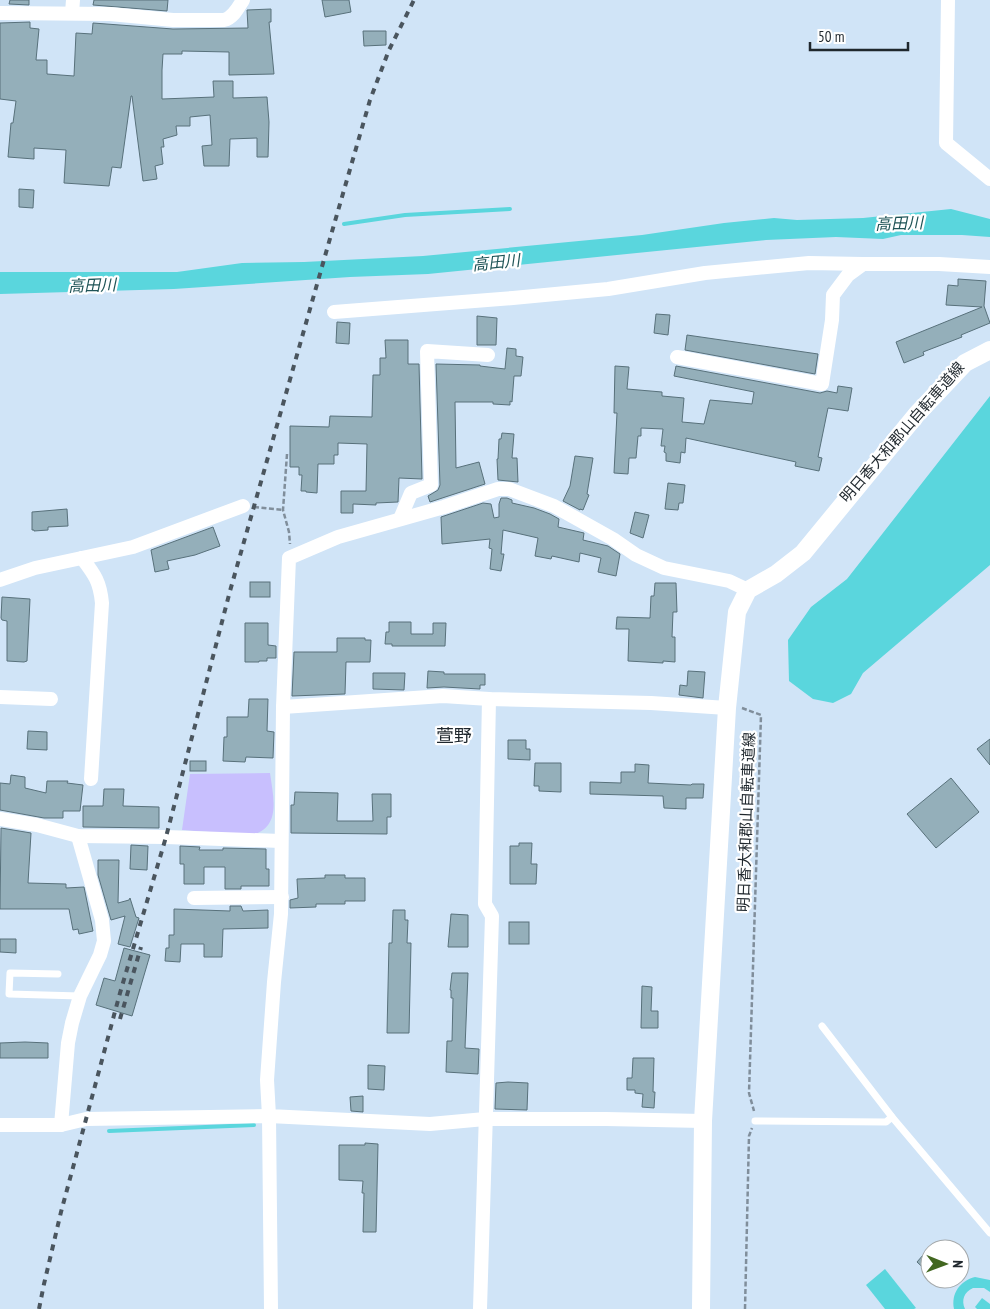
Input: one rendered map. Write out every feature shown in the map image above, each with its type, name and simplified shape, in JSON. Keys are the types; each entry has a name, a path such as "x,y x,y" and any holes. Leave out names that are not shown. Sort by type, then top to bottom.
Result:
{"street":[{"path":"0,13 72,6 110,14 173,20 224,20 232,16 243,0"},
{"path":"948,0 946,143 990,179"},
{"path":"334,312 608,289 704,273 809,263 938,264 990,267"},
{"path":"677,357 822,384 834,295 848,275 863,264"},
{"path":"701,1309 703,1121 738,612 748,590 776,574 803,553 917,414 965,363 990,350"},
{"path":"400,520 411,493 431,485 427,351 488,355"},
{"path":"271,1309 268,1080 282,897 283,707 289,558 338,537 400,520 498,488 509,489 554,506 613,539 636,555 664,568 729,581 748,590"},
{"path":"0,580 35,568 141,545 243,506"},
{"path":"82,558 97,577 101,589 102,603 90,779"},
{"path":"283,707 443,696 732,707"},
{"path":"0,697 51,700"},
{"path":"480,1309 492,916 485,904 489,699"},
{"path":"0,819 37,825 78,836 166,836 281,841"},
{"path":"61,1125 68,1043 80,996 100,955 104,941 104,930 78,836"},
{"path":"194,898 282,897"},
{"path":"0,1125 61,1125 86,1119 269,1116 430,1124 485,1119 703,1121"}],"lane":[{"path":"58,974 10,973 9,994 80,996"},
{"path":"822,1026 892,1117 990,1233"},
{"path":"755,1121 886,1122 892,1117"}],"path":[{"path":"287,454 283,510 288,532 289,558"},
{"path":"243,506 283,510"},
{"name":"明日香大和郡山自転車道線","path":"732,707 761,715 749,1093 755,1121 749,1136 745,1309"}],"shaded area":[{"path":"270,773 274,801 272,818 262,831 252,835 182,830 190,774"}],"water":[{"name":"高田川","path":"951,209 990,219 990,237 901,235 883,239 836,237 766,240 428,274 350,277 174,289 0,294 0,272 177,272 242,263 423,256 642,235 774,218 797,220 863,218"},
{"path":"990,396 990,565 863,673 851,694 833,703 813,699 789,681 788,640 811,607 847,579"},
{"path":"885,1269 916,1308 885,1309 866,1285"},
{"path":"975,1277 990,1280 990,1292 984,1288 973,1288 964,1297 965,1309 954,1309 955,1293 957,1289 970,1289 970,1279"},
{"path":"982,1298 990,1304 990,1309 977,1309 975,1307"}],"building":[{"path":"10,0 29,0 29,5 9,4"},
{"path":"94,0 168,0 167,11 93,5"},
{"path":"322,0 349,0 351,12 325,17"},
{"path":"271,9 271,22 269,22 274,74 229,75 229,52 182,51 182,54 163,54 162,70 162,99 214,97 213,81 233,81 233,98 267,97 269,122 268,157 257,157 257,138 230,139 229,166 204,166 202,146 212,145 210,115 190,117 190,126 176,126 177,135 163,139 164,147 161,147 163,164 155,166 157,179 143,181 131,96 121,168 112,167 109,186 64,183 66,150 34,148 34,159 8,157 11,123 13,123 16,101 0,99 0,23 30,22 30,28 39,29 36,60 47,60 47,74 74,76 76,33 92,34 93,23 173,29 248,28 247,10"},
{"path":"363,31 386,31 386,45 364,46"},
{"path":"19,189 34,190 33,208 19,207"},
{"path":"958,279 986,281 984,306 990,323 961,335 962,337 923,352 924,355 904,363 896,342 982,307 946,305 948,285 958,286"},
{"path":"656,314 670,315 668,335 654,333"},
{"path":"477,316 497,318 496,345 477,345"},
{"path":"337,322 350,323 349,344 336,343"},
{"path":"687,335 818,354 815,374 685,350"},
{"path":"385,340 408,340 408,364 419,364 422,479 399,478 398,502 376,503 376,505 353,504 353,513 341,513 341,491 366,491 367,444 338,443 338,455 334,455 334,464 318,464 317,493 301,491 302,475 299,475 299,467 290,467 290,426 329,427 330,416 372,417 373,375 380,375 380,358 386,358"},
{"path":"507,348 516,349 516,356 523,357 521,376 514,376 512,402 510,401 510,405 493,404 493,402 455,402 456,468 479,462 485,484 430,502 428,496 438,490 440,485 436,364 480,365 505,369"},
{"path":"615,366 629,367 627,389 662,392 662,396 684,398 682,422 704,424 710,400 752,404 754,392 674,376 676,366 820,393 827,391 837,393 838,386 852,388 848,411 828,408 818,457 822,458 819,471 795,466 796,462 686,438 685,453 681,452 680,463 666,461 665,446 661,446 663,429 641,428 641,436 638,436 636,458 629,458 628,474 614,473 617,413 614,413"},
{"path":"502,433 514,434 512,458 517,458 518,482 498,480 497,459 499,439 501,439"},
{"path":"575,456 593,458 587,494 589,495 583,510 563,501 570,486"},
{"path":"668,483 685,485 683,503 679,503 678,510 665,509"},
{"path":"501,498 507,498 512,500 512,503 550,514 559,519 558,527 584,533 583,540 608,546 620,554 616,576 598,572 601,558 580,553 579,562 552,556 551,559 535,556 538,538 503,530 501,554 504,554 501,571 490,569 492,549 489,548 490,539 442,544 441,517 483,503 491,504 494,518 499,517"},
{"path":"67,509 68,526 48,527 48,530 32,530 32,512"},
{"path":"635,512 649,515 643,538 630,533"},
{"path":"213,527 220,546 195,555 167,561 169,569 155,572 151,550"},
{"path":"250,582 270,582 270,597 250,597"},
{"path":"655,583 676,583 677,612 673,612 672,637 675,637 675,662 628,661 629,629 616,629 617,617 650,618 651,596 654,596"},
{"path":"2,597 30,599 27,661 7,661 7,621 1,618"},
{"path":"389,622 411,622 411,634 433,634 433,623 446,623 445,646 392,646 392,644 385,644 386,632 389,632"},
{"path":"245,623 268,623 268,645 276,646 276,658 267,658 267,661 245,662"},
{"path":"337,638 365,638 365,640 371,640 370,662 346,662 345,694 292,696 294,652 337,652"},
{"path":"428,671 444,672 444,674 485,674 485,685 480,685 480,689 427,688"},
{"path":"688,671 705,672 703,698 679,695 680,685 687,686"},
{"path":"373,673 405,673 404,690 373,689"},
{"path":"249,699 268,699 267,731 274,732 273,758 246,757 245,762 223,761 224,737 227,737 227,717 248,717"},
{"path":"28,731 47,732 47,750 27,749"},
{"path":"990,739 990,765 977,749"},
{"path":"508,740 526,740 526,749 530,749 530,760 508,759"},
{"path":"190,761 206,761 206,771 190,771"},
{"path":"535,763 561,763 561,792 539,791 539,786 534,786"},
{"path":"635,764 649,765 648,783 704,784 703,798 686,798 686,809 664,808 663,796 590,794 590,782 621,783 621,772 635,772"},
{"path":"11,775 25,777 25,788 46,793 47,781 68,781 67,783 83,785 80,811 63,811 63,818 44,818 0,810 0,783 10,784"},
{"path":"951,778 979,812 936,848 907,814"},
{"path":"104,789 124,789 123,806 159,807 159,828 83,827 83,806 103,806"},
{"path":"295,792 338,793 337,821 373,821 372,794 391,794 391,817 387,817 387,834 291,833 291,805 294,805"},
{"path":"1,828 31,833 28,883 66,884 66,888 84,887 93,931 79,934 78,929 73,930 69,909 0,909"},
{"path":"519,843 532,843 531,864 537,864 536,884 510,884 510,846 519,846"},
{"path":"131,845 148,846 147,870 130,869"},
{"path":"180,846 200,847 199,850 223,850 223,848 266,849 266,869 269,869 269,886 241,886 241,889 225,889 225,867 204,867 204,884 184,884 184,864 180,864"},
{"path":"98,860 119,860 118,903 130,898 136,917 139,918 130,947 118,944 125,916 111,920 98,875"},
{"path":"325,875 365,878 365,901 345,901 345,904 316,904 316,907 290,908 290,900 298,898 297,879 325,878"},
{"path":"230,906 241,906 243,911 268,910 268,928 223,929 222,957 204,957 204,944 181,944 180,962 165,961 166,948 169,948 169,935 174,935 174,909 230,911"},
{"path":"393,910 405,910 405,920 408,920 407,943 411,943 409,1033 387,1033 389,943 392,943"},
{"path":"451,914 468,915 468,947 448,947"},
{"path":"509,922 529,922 529,944 509,944"},
{"path":"0,939 16,939 16,953 0,952"},
{"path":"124,948 150,955 132,1016 96,1005 104,978 115,981"},
{"path":"452,973 468,973 465,1048 479,1049 478,1074 446,1072 447,1041 452,1041 453,998 451,998 450,990"},
{"path":"642,986 652,987 651,1011 658,1011 658,1028 641,1028"},
{"path":"0,1043 48,1043 48,1058 0,1058"},
{"path":"633,1058 654,1058 654,1108 642,1107 643,1094 635,1093 635,1090 627,1090 627,1078 632,1078"},
{"path":"368,1065 385,1066 384,1090 368,1089"},
{"path":"496,1083 528,1083 527,1110 495,1109"},
{"path":"363,1096 363,1112 351,1111 350,1097"},
{"path":"365,1143 378,1144 376,1232 363,1232 363,1181 339,1180 339,1145 365,1145"}],"waterway":[{"path":"344,224 405,215 510,209"},
{"path":"109,1131 254,1125"}],"railway":[{"path":"39,1309 61,1212 120,993 166,837 230,591 329,242 370,100 389,50 414,0"},
{"path":"120,1019 141,947"}],"district":[{"name":"萱野","path":"454,735"}]}
